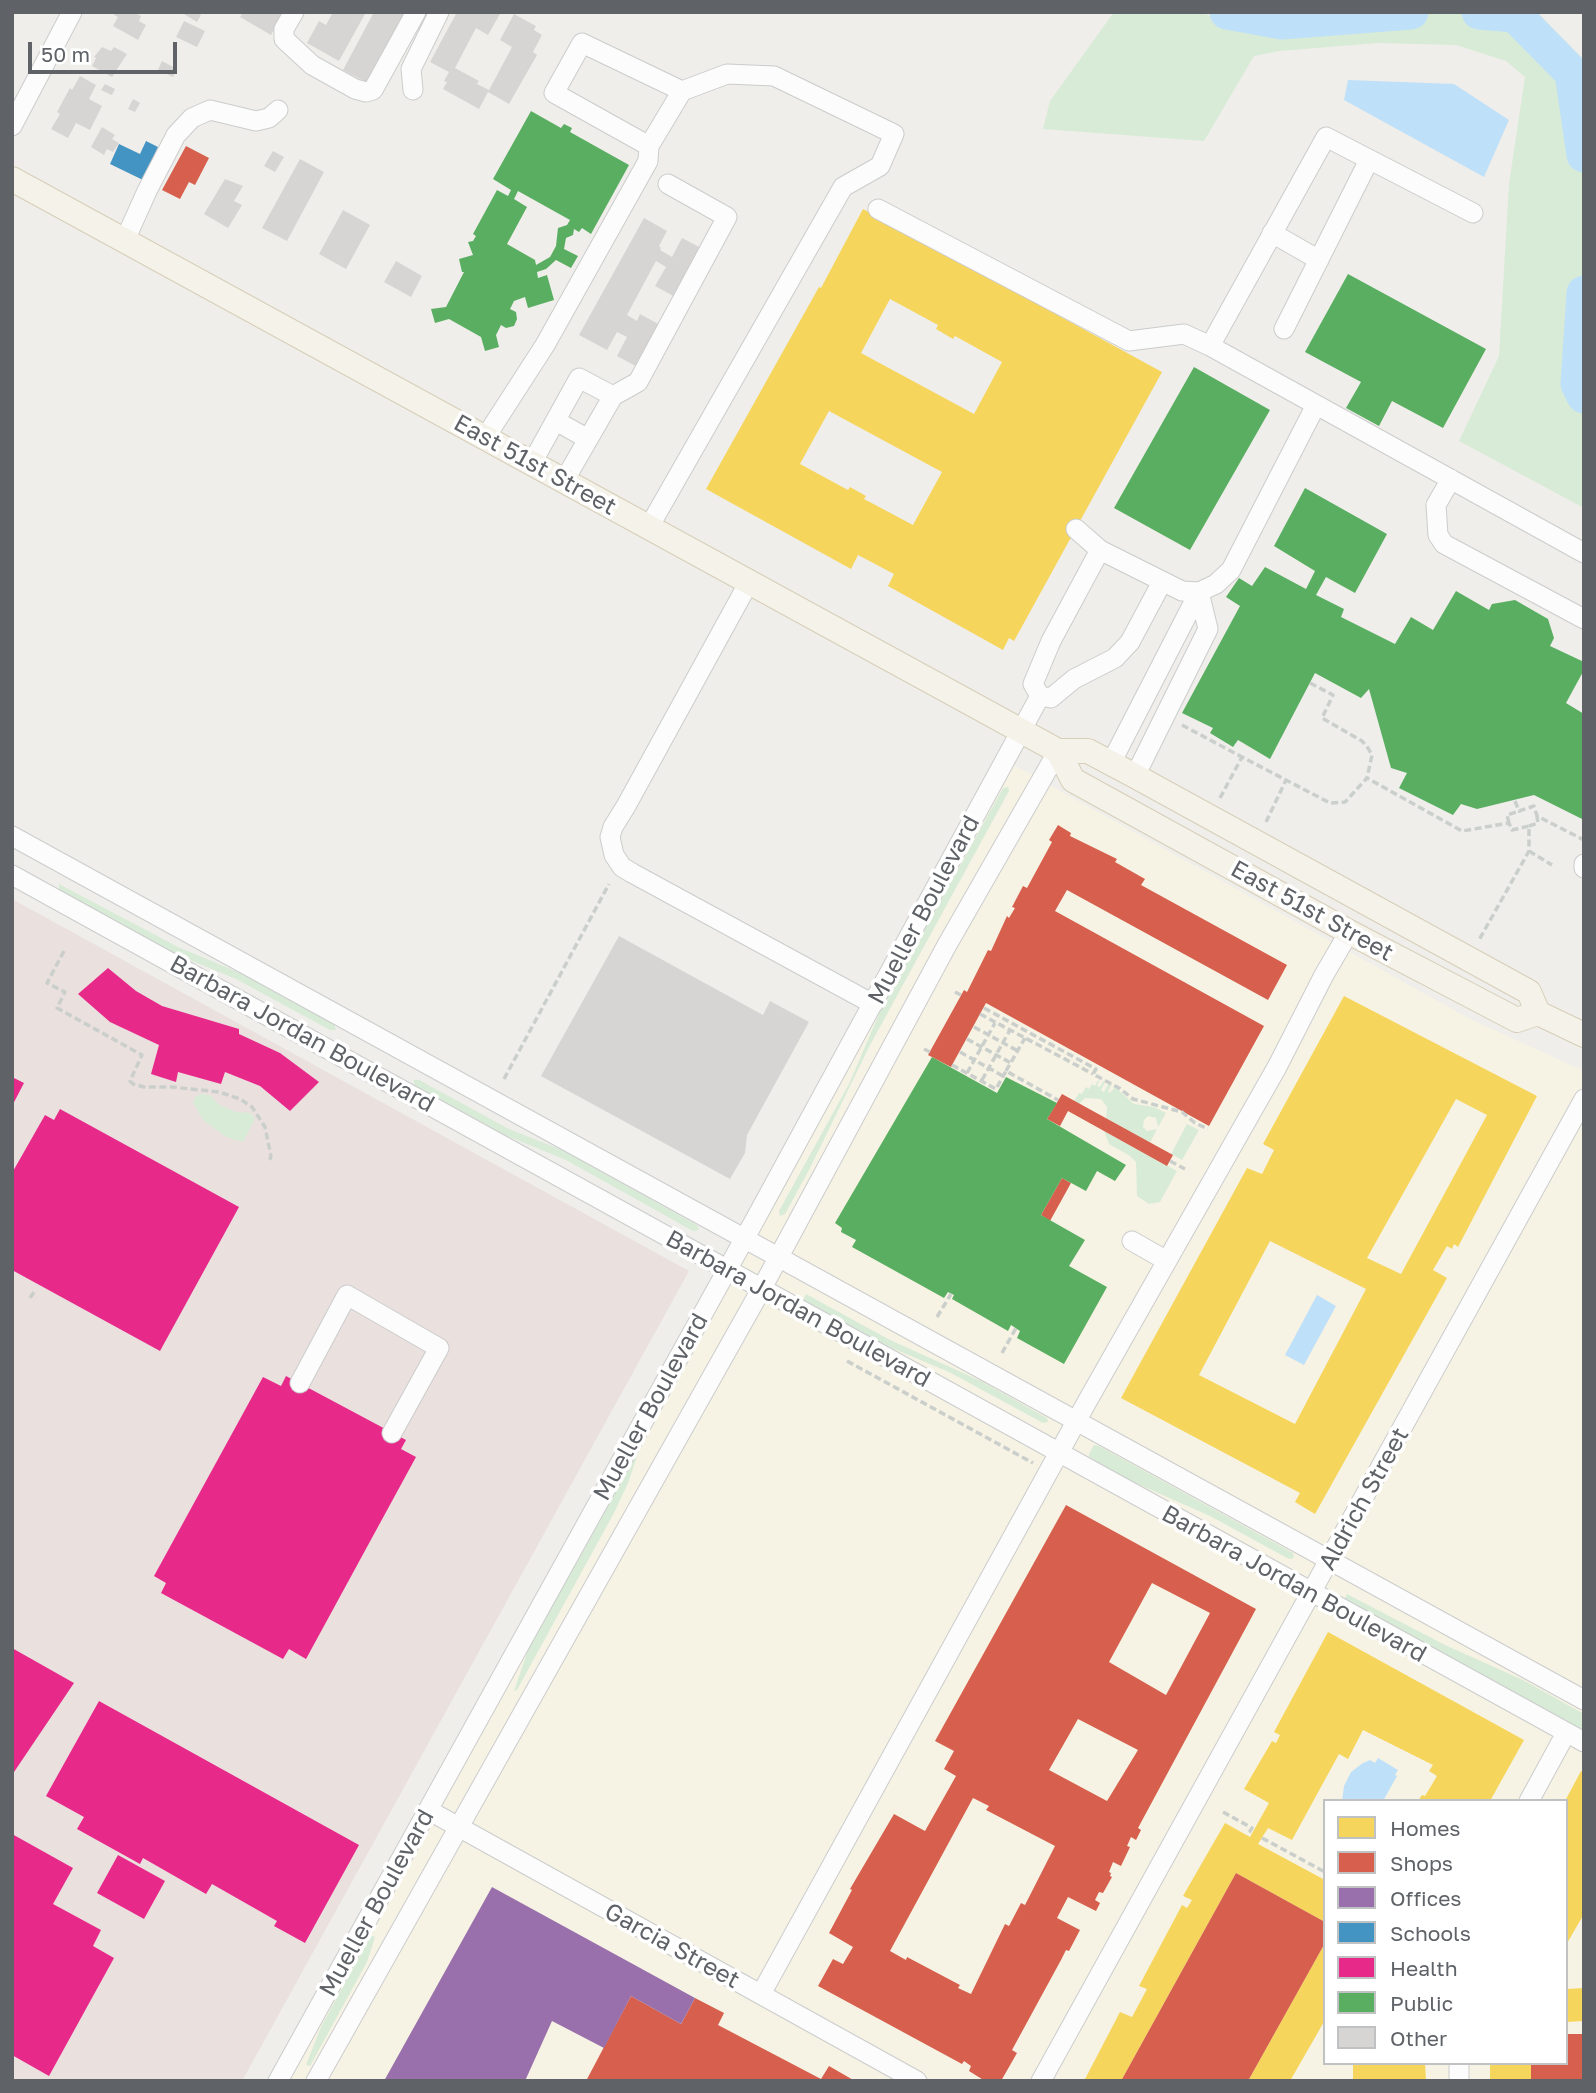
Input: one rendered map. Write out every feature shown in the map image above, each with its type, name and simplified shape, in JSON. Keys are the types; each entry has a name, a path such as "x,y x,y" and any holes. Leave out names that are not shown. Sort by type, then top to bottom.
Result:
{"main road":[{"name":"East 51st Street","path":"12,179 1058,751 1088,751 1135,776 1278,857 1528,992 1538,1013 1584,1035"},
{"name":"East 51st Street","path":"1058,751 1073,780 1349,932 1517,1020 1538,1013"}],"street":[{"path":"12,126 72,12"},
{"path":"294,12 284,29 284,39 312,65 355,89 366,92 373,90 416,12"},
{"path":"413,90 411,69 439,12"},
{"path":"649,146 554,93 582,43 682,92"},
{"path":"485,438 545,345 594,259 648,161 649,146 682,92 727,74 774,76 894,134 880,166 843,187 649,527"},
{"path":"125,240 176,135 192,118 209,110 256,121 269,118 278,110"},
{"path":"1210,346 1325,137 1473,213"},
{"path":"1284,329 1370,160"},
{"path":"564,481 613,396 638,382 727,217 668,184"},
{"path":"878,209 1129,341 1184,334 1210,346 1584,552"},
{"path":"1272,233 1319,260"},
{"path":"532,463 579,378 613,396"},
{"path":"1076,529 1100,550 1182,591 1199,592 1216,584 1231,570 1316,405"},
{"path":"556,421 587,439"},
{"path":"1451,479 1436,505 1438,535 1444,544 1584,619"},
{"path":"1100,550 1051,641 1033,684 1040,696 1051,698 1074,679 1115,658 1130,642 1162,582"},
{"path":"749,582 613,827 610,837 614,855 622,867 632,873 873,1004"},
{"path":"1111,763 1199,592"},
{"path":"1135,776 1209,629 1199,592"},
{"name":"Mueller Boulevard","path":"278,2081 745,1238 1040,696"},
{"name":"Mueller Boulevard","path":"316,2081 762,1289 947,945 1058,751"},
{"name":"Barbara Jordan Boulevard","path":"12,836 1584,1700"},
{"name":"Barbara Jordan Boulevard","path":"12,875 1575,1738"},
{"path":"761,1994 1349,932"},
{"name":"Aldrich Street","path":"1041,2081 1584,1099"},
{"path":"1132,1241 1167,1261"},
{"path":"300,1382 347,1295 439,1348 392,1433"},
{"path":"1530,1799 1575,1738"},
{"name":"Garcia Street","path":"428,1810 917,2081"}],"path":[{"path":"1178,716 1181,724 1330,803 1345,802 1367,778 1372,755 1362,741 1322,718 1333,695 1310,683"},
{"path":"1220,799 1242,757"},
{"path":"1367,778 1462,831 1509,823"},
{"path":"1265,824 1286,780"},
{"path":"1515,800 1518,811"},
{"path":"1534,806 1538,823 1512,831 1509,823 1507,815 1534,806"},
{"path":"1537,816 1584,840"},
{"path":"1478,942 1529,851 1529,826"},
{"path":"1529,851 1552,865"},
{"path":"504,1079 609,884"},
{"path":"64,951 47,983 65,992 57,1008 142,1055 130,1081 133,1084 219,1092 240,1099 252,1107 265,1127 269,1163"},
{"path":"955,992 961,995"},
{"path":"984,1008 1096,1069 1093,1074"},
{"path":"980,1014 1119,1088 1133,1099 1182,1112 1208,1129"},
{"path":"967,1073 995,1022"},
{"path":"974,1027 1018,1051"},
{"path":"982,1081 1010,1030"},
{"path":"952,1065 996,1089 1025,1038"},
{"path":"967,1039 1011,1063"},
{"path":"923,1049 930,1052"},
{"path":"960,1052 1058,1100"},
{"path":"1170,1161 1185,1169"},
{"path":"30,1298 34,1292"},
{"path":"937,1317 951,1294"},
{"path":"1002,1353 1016,1328"},
{"path":"847,1361 1038,1466"},
{"path":"1223,1812 1252,1828 1252,1832"},
{"path":"1262,1838 1323,1871"}],"shaded area":[{"path":"1010,763 1470,1019 1584,1071 1584,2081 278,2081"},
{"path":"12,899 689,1271 242,2081 12,2081"}],"green space":[{"path":"1114,12 1198,12 1260,31 1266,12 1537,12 1584,60 1584,508 1459,441 1499,356 1509,184 1525,77 1506,61 1456,45 1378,43 1279,51 1254,56 1204,141 1043,129 1050,101"},
{"path":"1008,787 1009,791 869,1047 809,1170 785,1214 780,1216 779,1211 849,1084 882,1007 1003,788"},
{"path":"59,884 178,947 240,973 334,1024 336,1030 330,1030 236,979 173,953 59,890"},
{"path":"414,1080 419,1080 509,1129 564,1151 697,1225 699,1230 693,1231 566,1160 505,1135 414,1085"},
{"path":"1098,1080 1097,1086 1100,1087 1103,1081 1105,1082 1101,1090 1104,1092 1109,1083 1112,1084 1108,1091 1110,1093 1115,1087 1134,1104 1154,1107 1166,1113 1158,1127 1156,1118 1148,1116 1144,1120 1143,1127 1147,1131 1157,1129 1150,1143 1106,1118 1107,1107 1101,1099 1085,1098 1079,1104 1074,1101 1079,1093 1082,1094 1086,1087 1089,1089 1092,1084 1095,1086"},
{"path":"210,1095 218,1104 236,1112 251,1113 255,1119 243,1142 226,1137 203,1120 193,1102 196,1096"},
{"path":"1187,1124 1199,1130 1182,1160 1171,1154"},
{"path":"1104,1131 1177,1171 1160,1202 1149,1204 1137,1196 1136,1162 1109,1144"},
{"path":"806,1294 890,1340 981,1381 1047,1418 1048,1422 1043,1423 949,1372 846,1325 803,1300"},
{"path":"1094,1445 1293,1553 1294,1558 1289,1559 1210,1516 1131,1481 1089,1458"},
{"path":"639,1451 615,1511 517,1690 514,1691 529,1647"},
{"path":"1347,1594 1445,1645 1523,1680 1584,1714 1584,1731 1347,1601"},
{"path":"371,1935 375,1937 367,1962 310,2066 306,2065 321,2027"}],"water":[{"path":"1348,80 1454,84 1509,120 1484,177 1344,100"},
{"path":"1317,1295 1336,1306 1304,1365 1285,1355"},
{"path":"1378,1758 1398,1770 1384,1799 1342,1799 1344,1786 1351,1772 1370,1760 1375,1763"}],"building: Homes":[{"path":"863,209 1162,372 1014,641 1009,638 1003,650 888,586 894,574 858,555 851,569 706,489 819,287 821,288","holes":["890,299 938,325 936,329 953,339 955,336 1002,362 974,414 861,353","829,411 942,472 913,525 864,499 866,496 850,487 848,490 800,464"]},
{"path":"1344,996 1537,1096 1458,1247 1454,1244 1452,1249 1447,1246 1433,1270 1447,1278 1315,1514 1295,1502 1300,1493 1121,1398 1247,1168 1262,1174 1274,1150 1263,1144","holes":["1456,1099 1487,1115 1401,1274 1367,1258","1270,1241 1366,1289 1295,1424 1199,1375"]},
{"path":"1328,1632 1524,1740 1491,1799 1419,1799 1422,1795 1425,1796 1437,1776 1429,1771 1433,1765 1363,1730 1348,1759 1339,1754 1292,1840 1268,1828 1258,1844 1323,1879 1323,1921 1236,1873 1121,2081 1084,2081 1120,2012 1132,2017 1147,1989 1139,1986 1182,1905 1187,1908 1192,1900 1183,1896 1225,1823 1250,1837 1269,1803 1244,1789 1272,1741 1276,1743 1280,1735 1274,1732"},
{"path":"1581,1771 1584,1773 1584,1914 1568,1942 1568,1799"},
{"path":"1323,1947 1323,2023 1290,2081 1248,2081"},
{"path":"1584,1988 1584,2021 1568,2022 1568,1989"},
{"path":"1353,2065 1425,2065 1426,2081 1353,2081"},
{"path":"1490,2065 1531,2065 1531,2081 1490,2081"}],"building: Shops":[{"path":"186,146 209,158 195,185 189,182 180,199 162,190"},
{"path":"1058,825 1071,833 1070,836 1117,859 1115,862 1145,879 1141,885 1287,965 1268,1000 1067,890 1055,911 1264,1026 1209,1126 986,1003 951,1067 928,1055 964,990 967,992 988,950 991,951 1007,916 1009,918 1015,908 1012,907 1023,886 1027,888 1052,842 1049,840"},
{"path":"1062,1094 1173,1155 1167,1166 1068,1111 1060,1126 1047,1119"},
{"path":"1062,1178 1071,1183 1050,1221 1041,1215"},
{"path":"1066,1505 1256,1609 1138,1828 1141,1830 1136,1840 1131,1837 1127,1846 1130,1847 1121,1866 1113,1862 1109,1872 1112,1877 1103,1893 1099,1892 1095,1900 1100,1903 1096,1911 1068,1897 1057,1918 1080,1930 1069,1951 1066,1950 1012,2050 1017,2053 1001,2081 985,2081 969,2071 971,2066 964,2061 962,2064 818,1986 833,1959 843,1964 853,1947 829,1933 852,1890 850,1889 894,1814 925,1831 956,1776 944,1769 954,1751 935,1741","holes":["1152,1583 1210,1613 1166,1695 1109,1662","1078,1719 1138,1750 1107,1801 1049,1770","973,1798 989,1806 986,1810 1055,1846 1025,1905 1021,1903 1009,1926 1005,1924 971,1994 958,1988 960,1985 890,1951"]},
{"path":"1236,1873 1323,1921 1323,1947 1248,2081 1121,2081"},
{"path":"631,1996 681,2024 695,1998 724,2013 718,2025 821,2079 829,2066 855,2081 586,2081"},
{"path":"1568,2034 1584,2034 1584,2081 1531,2081 1531,2065 1568,2065"}],"building: Offices":[{"path":"492,1887 695,1998 681,2024 631,1996 604,2048 552,2021 525,2081 384,2081"}],"building: Schools":[{"path":"146,141 158,147 143,180 110,164 119,144 140,154"}],"building: Health":[{"path":"108,968 136,991 162,1006 239,1029 239,1034 280,1053 319,1082 290,1111 260,1086 225,1072 221,1084 178,1072 176,1082 151,1074 159,1045 110,1022 78,994"},
{"path":"12,1077 24,1083 12,1106"},
{"path":"60,1109 239,1207 160,1351 12,1270 12,1173 45,1115 54,1120"},
{"path":"286,1376 406,1440 401,1449 416,1457 306,1659 289,1649 283,1659 161,1593 166,1583 154,1576 263,1377 281,1386"},
{"path":"12,1648 74,1683 12,1775"},
{"path":"99,1701 359,1845 305,1943 274,1926 277,1921 212,1884 206,1894 143,1858 140,1864 77,1829 84,1817 46,1796"},
{"path":"12,1834 73,1868 53,1904 101,1930 93,1946 114,1958 49,2076 12,2055"},
{"path":"118,1855 165,1881 144,1919 97,1893"}],"building: Public":[{"path":"531,111 561,128 564,124 572,128 570,132 629,165 591,234 582,228 579,232 574,229 573,235 566,238 564,249 578,256 571,268 556,260 546,269 537,272 538,278 547,275 554,300 528,308 525,297 514,301 510,309 516,312 514,326 506,328 501,325 496,335 499,347 485,351 481,337 449,319 435,323 431,309 446,307 464,272 459,259 473,255 468,242 473,241 476,236 473,234 497,190 508,196 511,190 493,179","holes":["518,191 570,220 567,225 558,228 556,246 550,257 536,265 535,260 507,244 527,207 514,199"]},
{"path":"1348,274 1486,349 1443,428 1392,401 1379,426 1346,408 1361,382 1305,352"},
{"path":"1194,367 1270,410 1190,550 1114,508"},
{"path":"1305,488 1387,534 1355,593 1326,577 1316,595 1344,609 1341,617 1395,644 1411,617 1433,630 1456,591 1489,610 1492,604 1515,600 1548,619 1554,638 1550,646 1584,662 1584,670 1566,703 1584,714 1584,820 1534,795 1477,809 1461,804 1453,815 1399,788 1407,773 1391,768 1369,689 1361,698 1315,673 1270,759 1238,740 1233,747 1210,733 1213,728 1182,713 1240,606 1226,597 1239,578 1252,586 1265,567 1306,589 1315,571 1274,546"},
{"path":"932,1057 997,1093 1006,1077 1057,1103 1047,1119 1126,1165 1115,1181 1097,1171 1086,1191 1062,1178 1041,1215 1085,1240 1069,1266 1107,1287 1064,1364 1017,1338 1020,1331 1011,1325 1008,1331 952,1299 954,1295 948,1292 944,1298 852,1247 856,1240 841,1232 842,1228 835,1223"}],"building: Other":[{"path":"116,12 133,12 141,16 139,21 146,25 138,40 113,26 118,17 114,15"},
{"path":"243,12 284,12 271,35 240,17"},
{"path":"333,12 366,12 339,61 307,43 319,21 326,25"},
{"path":"374,12 408,12 373,86 343,70"},
{"path":"457,12 501,12 488,35 476,28 455,68 479,81 477,84 489,90 479,109 443,89 449,72 430,62"},
{"path":"184,14 201,15 197,22"},
{"path":"514,14 536,26 534,30 542,35 533,52 537,55 509,104 488,92 512,47 500,40"},
{"path":"184,21 205,31 197,47 176,37"},
{"path":"102,47 111,51 114,47 127,54 112,77 92,66 96,58 94,57"},
{"path":"162,61 177,69 173,77 158,70"},
{"path":"80,76 96,85 89,99 102,106 90,130 76,123 68,138 51,129 70,88 72,90"},
{"path":"105,84 115,89 112,95 101,90"},
{"path":"133,99 140,103 135,112 128,109"},
{"path":"102,127 115,135 112,139 119,143 113,152 107,149 104,155 91,147"},
{"path":"273,151 284,157 275,172 264,166"},
{"path":"300,159 324,172 287,241 262,228"},
{"path":"225,179 243,186 234,201 242,205 228,228 204,214"},
{"path":"343,210 370,225 346,269 319,254"},
{"path":"644,218 667,231 659,246 660,250 672,257 682,238 705,250 679,299 655,286 666,267 656,261 627,315 637,321 640,314 664,327 641,369 617,356 627,337 617,332 607,350 579,335"},
{"path":"396,261 422,276 411,297 384,282"},
{"path":"619,936 763,1015 770,1001 809,1022 747,1135 745,1153 730,1179 541,1076"}],"waterway":[{"path":"1227,12 1282,22 1411,12"},
{"path":"1479,12 1515,15 1572,73 1584,155"},
{"path":"1584,293 1578,384 1584,396"}]}
